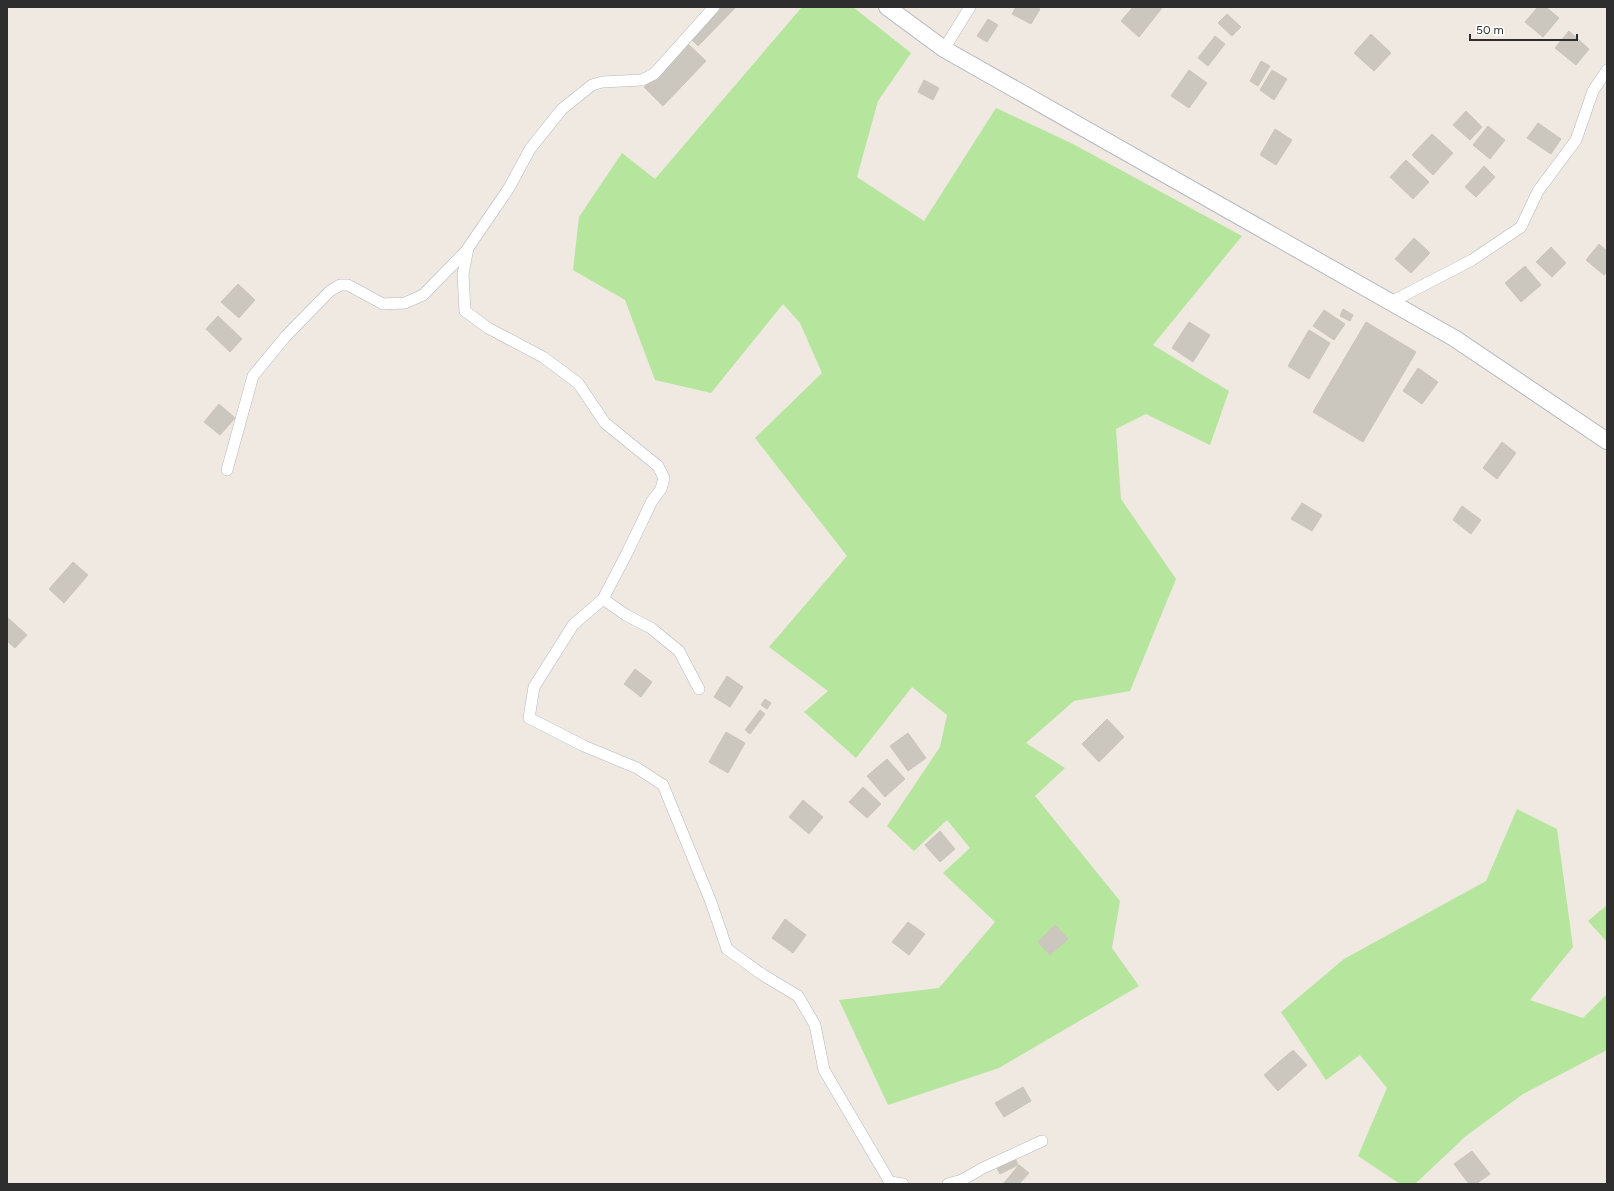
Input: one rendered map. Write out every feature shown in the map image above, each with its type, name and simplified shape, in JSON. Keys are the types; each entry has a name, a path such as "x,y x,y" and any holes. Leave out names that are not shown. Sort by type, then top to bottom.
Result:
{"main road":[{"path":"887,7 944,49 1454,338 1607,441"}],"street":[{"path":"226,470 253,376 286,336 330,291 340,285 348,285 383,304 405,303 424,295 468,248 509,188 530,149 562,109 592,85 602,82 642,80 654,74 714,7"},
{"path":"944,49 970,7"},
{"path":"1391,302 1472,260 1522,226 1538,190 1576,140 1593,91 1607,70"},
{"path":"468,248 463,274 465,311 488,328 543,357 578,383 605,423 658,466 664,478 661,489 652,501 603,599 573,625 534,687 529,718 584,746 637,768 663,785 711,902 727,949 763,975 798,996 815,1025 824,1070 890,1183 903,1184"},
{"path":"603,599 626,615 651,628 678,651 699,689"},
{"path":"948,1184 962,1180 983,1168 1042,1141"}],"green space":[{"path":"802,7 853,7 911,53 878,101 857,177 924,221 996,108 1073,144 1242,236 1153,345 1229,391 1210,445 1146,414 1116,429 1121,499 1176,579 1130,691 1074,701 1026,743 1065,768 1035,796 1120,901 1112,948 1139,986 999,1068 888,1105 839,1000 939,988 995,922 943,873 970,848 947,820 914,851 887,826 940,747 947,715 912,687 856,758 804,712 828,691 769,647 847,556 755,438 822,373 800,323 783,304 711,393 655,380 625,300 573,270 579,217 622,153 655,179"},
{"path":"1517,809 1557,829 1573,947 1530,1000 1583,1018 1607,994 1607,1050 1523,1094 1466,1136 1415,1184 1400,1184 1358,1156 1387,1088 1360,1055 1326,1080 1281,1012 1344,959 1486,881"},
{"path":"1607,905 1607,942 1588,921"}],"building":[{"path":"722,7 736,7 698,46 691,39"},
{"path":"1016,7 1039,7 1038,8 1040,9 1031,24 1012,14"},
{"path":"1133,7 1162,8 1139,37 1121,21"},
{"path":"1538,7 1546,7 1559,18 1543,37 1525,22"},
{"path":"1227,14 1241,27 1232,36 1218,23"},
{"path":"988,19 998,25 987,42 977,36"},
{"path":"1569,31 1589,49 1576,65 1555,48"},
{"path":"1371,34 1391,53 1374,71 1354,53"},
{"path":"1215,36 1225,44 1208,66 1198,58"},
{"path":"687,43 706,61 663,106 644,87"},
{"path":"1261,61 1270,66 1258,86 1250,81"},
{"path":"1189,70 1207,83 1189,108 1171,96"},
{"path":"1272,70 1287,79 1274,100 1260,90"},
{"path":"924,80 939,88 933,100 918,92"},
{"path":"1466,111 1482,127 1470,140 1453,125"},
{"path":"1538,123 1561,139 1551,154 1527,138"},
{"path":"1488,126 1505,140 1490,159 1473,145"},
{"path":"1275,129 1292,140 1276,165 1260,155"},
{"path":"1432,134 1453,153 1433,175 1412,155"},
{"path":"1406,160 1429,182 1413,199 1390,177"},
{"path":"1484,166 1495,177 1476,197 1465,187"},
{"path":"1414,238 1430,253 1411,273 1395,259"},
{"path":"1599,244 1607,251 1607,271 1604,275 1586,260"},
{"path":"1551,247 1566,263 1552,277 1536,262"},
{"path":"1525,266 1541,285 1521,302 1505,283"},
{"path":"238,284 255,300 239,318 221,302"},
{"path":"1343,309 1353,315 1350,321 1340,316"},
{"path":"1324,310 1345,324 1334,340 1313,326"},
{"path":"218,316 242,339 230,352 206,329"},
{"path":"1189,322 1210,335 1193,362 1172,348"},
{"path":"1366,322 1416,352 1363,442 1313,412"},
{"path":"1309,330 1330,343 1309,379 1288,366"},
{"path":"1418,368 1438,382 1422,404 1403,391"},
{"path":"219,404 235,418 220,435 204,422"},
{"path":"1502,442 1516,453 1497,479 1483,468"},
{"path":"1302,503 1322,515 1312,531 1291,519"},
{"path":"1462,506 1481,520 1471,534 1453,520"},
{"path":"73,562 88,575 64,603 49,589"},
{"path":"7,617 27,635 15,648 7,641"},
{"path":"635,669 652,682 641,697 624,684"},
{"path":"727,676 743,687 730,707 714,697"},
{"path":"765,699 771,703 767,709 761,705"},
{"path":"760,710 765,714 750,734 745,730"},
{"path":"1107,719 1124,737 1099,762 1082,744"},
{"path":"726,732 745,743 728,773 709,762"},
{"path":"908,733 926,758 908,771 890,746"},
{"path":"887,759 905,779 885,797 867,776"},
{"path":"863,787 881,804 867,818 849,802"},
{"path":"803,800 823,817 809,834 789,817"},
{"path":"940,831 955,849 940,862 925,845"},
{"path":"785,919 806,935 793,953 772,938"},
{"path":"908,922 925,934 909,955 892,942"},
{"path":"1055,925 1068,939 1050,955 1038,942"},
{"path":"1293,1050 1307,1065 1278,1091 1264,1075"},
{"path":"1023,1087 1031,1101 1004,1117 995,1103"},
{"path":"1472,1151 1490,1174 1476,1184 1469,1184 1454,1164"},
{"path":"1014,1155 1018,1165 1000,1174 995,1164"},
{"path":"1019,1165 1029,1173 1019,1184 1003,1184"}]}
